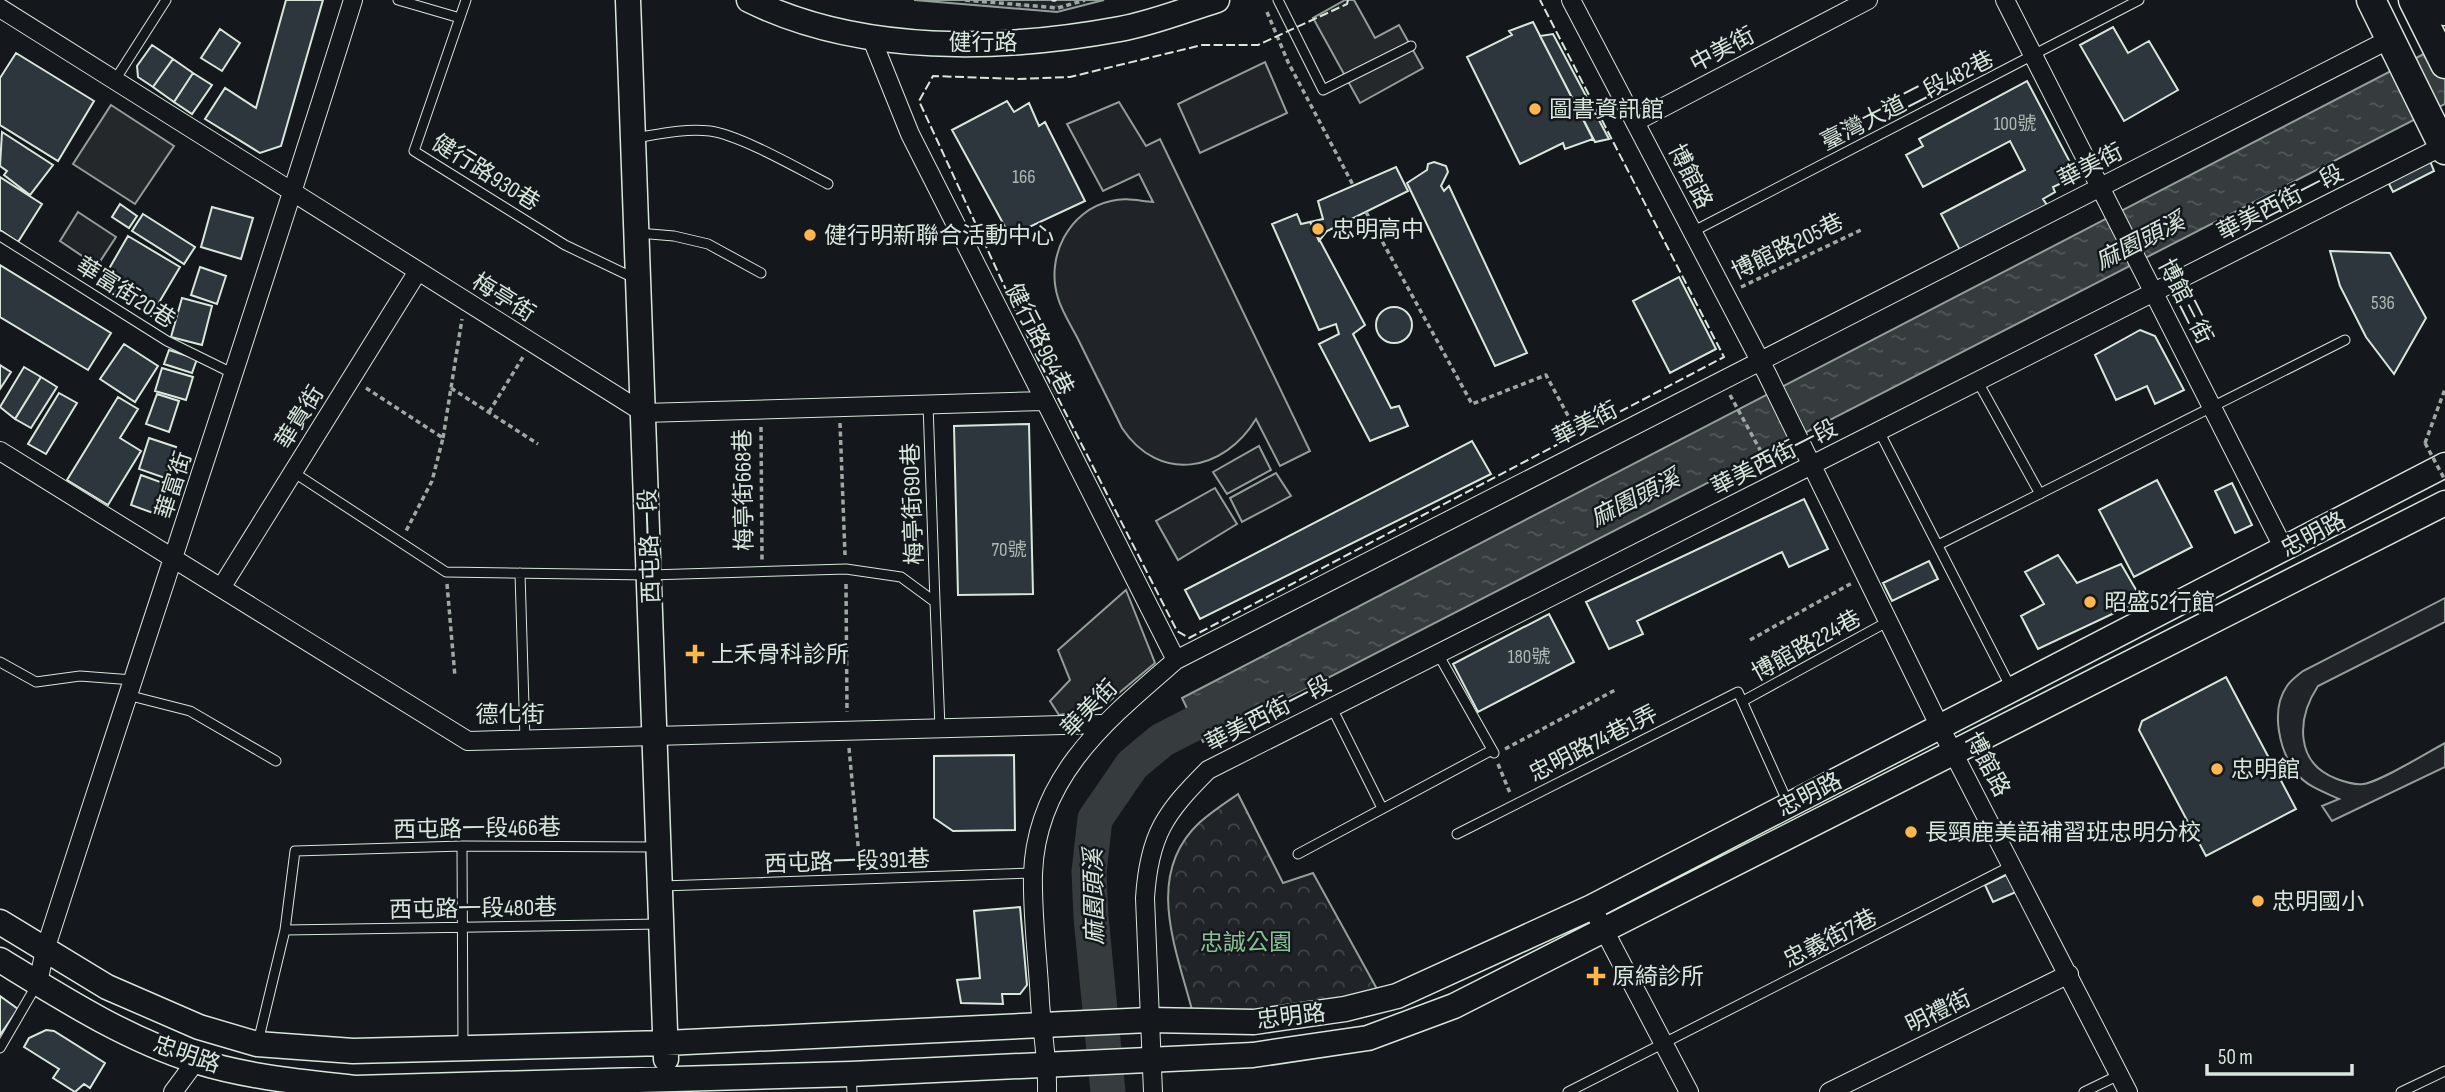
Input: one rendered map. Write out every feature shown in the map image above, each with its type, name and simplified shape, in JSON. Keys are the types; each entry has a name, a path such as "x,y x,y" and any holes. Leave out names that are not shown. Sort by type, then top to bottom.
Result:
{"main road":[{"name":"西屯路一段","path":"628,0 661,847 666,1085"},
{"name":"健行路","path":"750,0 815,23 871,37 961,43 1036,42 1120,29 1217,0"},
{"path":"2371,0 2444,148"},
{"path":"2432,7 2445,64"},
{"name":"忠明路","path":"0,960 126,1032 196,1061 291,1080 355,1088 851,1083 1057,1065 1253,1055 1368,1038 1454,1006 1598,917 1789,805 2445,465"},
{"name":"忠明路","path":"0,922 107,987 200,1027 257,1044 353,1051 666,1043 1145,1021 1254,1022 1345,1009 1397,996 1598,917 1955,751 2445,503"}],"street":[{"name":"華富街","path":"38,983 46,950 130,688 175,560 353,0"},
{"name":"博館路","path":"1570,0 1764,368 1887,622 2128,1092"},
{"name":"中美街","path":"1635,122 1868,0"},
{"name":"博館三街","path":"2005,0 2284,549"},
{"name":"梅亭街","path":"0,8 644,413"},
{"name":"健行路964巷","path":"871,37 910,134 1176,660"},
{"name":"華美街","path":"1047,1092 1057,1065 1033,873 1041,824 1058,782 1101,724 1176,660 1721,381 1764,368 2390,39"},
{"name":"華美西街一段","path":"1153,1092 1145,1021 1146,870 1155,838 1174,803 1208,770 1778,482 1810,461 1880,431 2153,289 2444,148"},
{"name":"華貴街","path":"221,588 418,271"},
{"path":"644,413 1044,401"},
{"name":"德化街","path":"0,451 468,741 1101,724"},
{"path":"1598,917 1689,1092"},
{"name":"明禮街","path":"1829,1092 2069,974"},
{"path":"173,1092 196,1061"}],"lane":[{"path":"115,80 166,0"},
{"path":"398,0 460,18"},
{"name":"健行路930巷","path":"466,0 414,150 565,245 639,281"},
{"path":"1278,0 1323,90 1411,46"},
{"name":"臺灣大道二段482巷","path":"1692,232 2138,0"},
{"path":"633,139 672,132 711,131 775,156 828,184"},
{"path":"637,233 674,236 708,244 761,273"},
{"name":"華富街20巷","path":"0,236 167,341 234,374"},
{"path":"1938,545 2344,340"},
{"path":"1978,382 2040,494"},
{"name":"梅亭街690巷","path":"928,404 940,728"},
{"path":"1880,431 2011,690"},
{"path":"293,472 446,572"},
{"name":"梅亭街668巷","path":"446,572 650,575 846,569 901,577 935,602"},
{"path":"520,573 525,740"},
{"name":"博館路224巷","path":"1743,701 1887,622"},
{"path":"1298,854 1382,808 1493,753 1438,654"},
{"path":"0,662 36,682 80,676 130,688 190,711 276,761"},
{"name":"忠明路74巷1弄","path":"1457,834 1738,692 1743,701"},
{"path":"1743,701 1789,805"},
{"path":"1332,708 1382,808"},
{"path":"462,846 460,928 463,1049"},
{"name":"西屯路一段466巷","path":"285,930 295,851 462,846 661,847"},
{"name":"忠義街7巷","path":"1568,1092 2013,865"},
{"name":"西屯路一段391巷","path":"662,886 1033,873"},
{"name":"西屯路一段480巷","path":"285,930 662,924"},
{"path":"257,1044 285,930"},
{"path":"0,1048 38,983"},
{"path":"2401,1092 2445,1071"},
{"path":"2084,1092 2119,1075"}],"path":[{"path":"965,0 1058,8 1086,0"},
{"path":"1262,0 1288,62 1353,186"},
{"path":"1366,212 1472,404 1546,375 1586,450"},
{"name":"博館路205巷","path":"1725,295 1863,229"},
{"path":"400,542 432,481 443,438 465,301"},
{"path":"489,412 532,343"},
{"path":"352,378 443,438"},
{"path":"1721,381 1778,482"},
{"path":"451,387 538,443"},
{"path":"2445,389 2425,443 2445,480"},
{"name":"梅亭街668巷","path":"761,408 763,572"},
{"path":"446,572 455,677"},
{"path":"1750,640 1865,576"},
{"path":"1514,804 1493,753 1617,689"},
{"path":"848,729 861,880"}],"green space":[{"path":"914,0 1104,0 1057,12"},
{"path":"1265,62 1287,113 1200,153 1178,104"},
{"path":"1119,102 1146,146 1160,139 1310,451 1280,466 1256,419 1243,437 1227,451 1209,460 1172,464 1154,458 1137,446 1122,428 1062,309 1055,282 1055,267 1058,252 1072,225 1096,206 1111,201 1127,199 1153,202 1139,174 1103,191 1067,124"},
{"path":"78,212 116,237 97,266 60,241"},
{"path":"1259,446 1271,470 1227,494 1213,472"},
{"path":"1276,473 1291,496 1242,522 1230,498"},
{"path":"1215,488 1237,524 1178,560 1156,521"},
{"path":"2445,598 2445,622 2318,686 2303,725 2307,751 2313,762 2323,772 2353,784 2371,782 2392,773 2445,743 2445,767 2332,821 2322,806 2339,799 2301,779 2285,754 2278,718 2282,696 2289,684 2303,671"},
{"name":"忠誠公園","path":"1238,794 1283,883 1313,873 1377,989 1332,1001 1286,1008 1192,1010 1169,913 1168,889 1172,865 1182,843 1199,823"}],"shaded area":[{"path":"1345,0 1354,0 1375,38 1399,25 1423,68 1360,103 1313,18"},
{"path":"111,105 174,146 135,204 73,164"},
{"path":"1126,590 1155,663 1101,708 1059,715 1050,701 1070,680 1058,650"}],"water":[{"path":"2445,43 2445,104 1203,742 1182,698"}],"building":[{"path":"286,0 323,0 281,146 260,153 205,119 225,88 256,108"},
{"name":"圖書資訊館","path":"1533,22 1593,139 1565,149 1563,143 1520,164 1467,57 1512,35 1509,31"},
{"path":"2113,27 2128,53 2149,41 2178,90 2124,121 2080,45"},
{"path":"220,29 240,43 222,71 201,58"},
{"path":"1553,34 1609,139 1595,142 1540,36"},
{"path":"152,45 173,59 153,87 138,77 137,66"},
{"path":"16,53 94,101 58,161 0,125 0,78"},
{"path":"173,59 193,73 174,102 153,87"},
{"path":"193,73 212,85 192,114 174,102"},
{"path":"2027,81 2071,164 2066,181 2053,187 2055,192 2043,199 2047,205 1961,252 1941,214 2025,170 2010,141 1923,187 1906,155 1923,146 1919,139"},
{"path":"1007,101 1014,112 1029,103 1039,126 1045,122 1085,201 1010,236 952,130"},
{"path":"2,132 53,165 30,195 4,175 7,171 0,166"},
{"path":"2430,161 2434,171 2393,192 2388,182"},
{"path":"1434,162 1446,166 1448,172 1441,186 1444,191 1449,186 1527,353 1495,366 1407,183 1427,170 1428,164"},
{"path":"1396,167 1408,191 1327,231 1319,241 1310,222 1323,219 1318,201"},
{"path":"0,177 42,204 18,242 0,230"},
{"path":"120,204 137,216 129,228 112,217"},
{"path":"212,207 253,218 241,259 201,247"},
{"path":"143,214 195,247 184,264 132,231"},
{"path":"1297,214 1301,224 1310,222 1365,325 1353,334 1391,408 1399,406 1408,426 1370,441 1319,344 1339,334 1336,324 1319,330 1272,224"},
{"path":"128,236 180,267 151,316 99,286"},
{"path":"2330,251 2390,253 2426,318 2394,374 2366,337 2340,286"},
{"path":"0,265 111,333 88,370 0,317"},
{"path":"200,267 226,276 217,304 191,295"},
{"path":"1679,277 1716,349 1670,373 1633,301"},
{"path":"182,298 212,306 202,345 171,337"},
{"path":"1394,307 1407,312 1412,325 1407,338 1394,343 1381,338 1376,325 1381,312"},
{"path":"2140,330 2155,336 2184,390 2155,404 2147,386 2116,400 2095,355"},
{"path":"124,344 158,366 135,402 100,379"},
{"path":"169,350 197,359 192,373 164,364"},
{"path":"0,365 11,372 0,389"},
{"path":"24,367 41,377 15,419 0,407"},
{"path":"162,368 193,377 186,400 155,391"},
{"path":"41,377 57,387 31,428 15,419"},
{"path":"59,393 77,403 46,454 28,444"},
{"path":"157,394 179,401 169,432 146,424"},
{"path":"118,397 138,409 120,438 141,451 108,505 67,480"},
{"path":"1029,424 1033,594 958,595 954,426"},
{"path":"149,438 176,447 165,478 139,469"},
{"path":"1472,441 1491,474 1200,619 1185,590"},
{"path":"141,475 163,483 153,513 131,505"},
{"path":"2157,480 2192,547 2134,577 2099,510"},
{"path":"2232,483 2252,525 2235,533 2215,491"},
{"path":"1804,499 1828,549 1789,567 1782,552 1637,621 1643,634 1609,649 1586,602"},
{"name":"昭盛52行館","path":"2058,555 2077,583 2121,564 2142,600 2038,649 2021,616 2044,604 2025,572"},
{"path":"1929,561 1938,579 1892,601 1883,583"},
{"path":"1549,614 1574,662 1478,712 1453,664"},
{"name":"忠明館","path":"2226,677 2296,809 2206,856 2139,730 2142,721"},
{"path":"1014,755 1015,830 953,831 934,818 934,756"},
{"path":"2008,874 2016,892 1993,902 1985,885"},
{"path":"1020,907 1027,985 1020,994 1002,994 1003,1004 961,1003 957,980 980,978 974,911"},
{"path":"0,996 18,1009 0,1035"},
{"path":"46,1030 54,1031 105,1063 90,1088 84,1084 75,1092 53,1078 59,1069 24,1047 29,1038"}],"waterway":[{"name":"麻園頭溪","path":"1108,1092 1091,917 1089,872 1095,819 1132,765 1162,740 1236,702"}],"fence":[{"path":"1348,0 1347,4 1258,45 1202,45 1070,77 1018,79 933,76 919,101 1037,357 1177,631 1189,638 1724,357 1540,0"}],"place":[{"name":"圖書資訊館","path":"1535,109"},
{"name":"忠明高中","path":"1318,229"},
{"name":"健行明新聯合活動中心","path":"810,235"},
{"name":"昭盛52行館","path":"2090,602"},
{"name":"上禾骨科診所","path":"695,654"},
{"name":"忠明館","path":"2217,769"},
{"name":"長頸鹿美語補習班忠明分校","path":"1911,832"},
{"name":"忠明國小","path":"2258,901"},
{"name":"原綺診所","path":"1596,976"}]}
